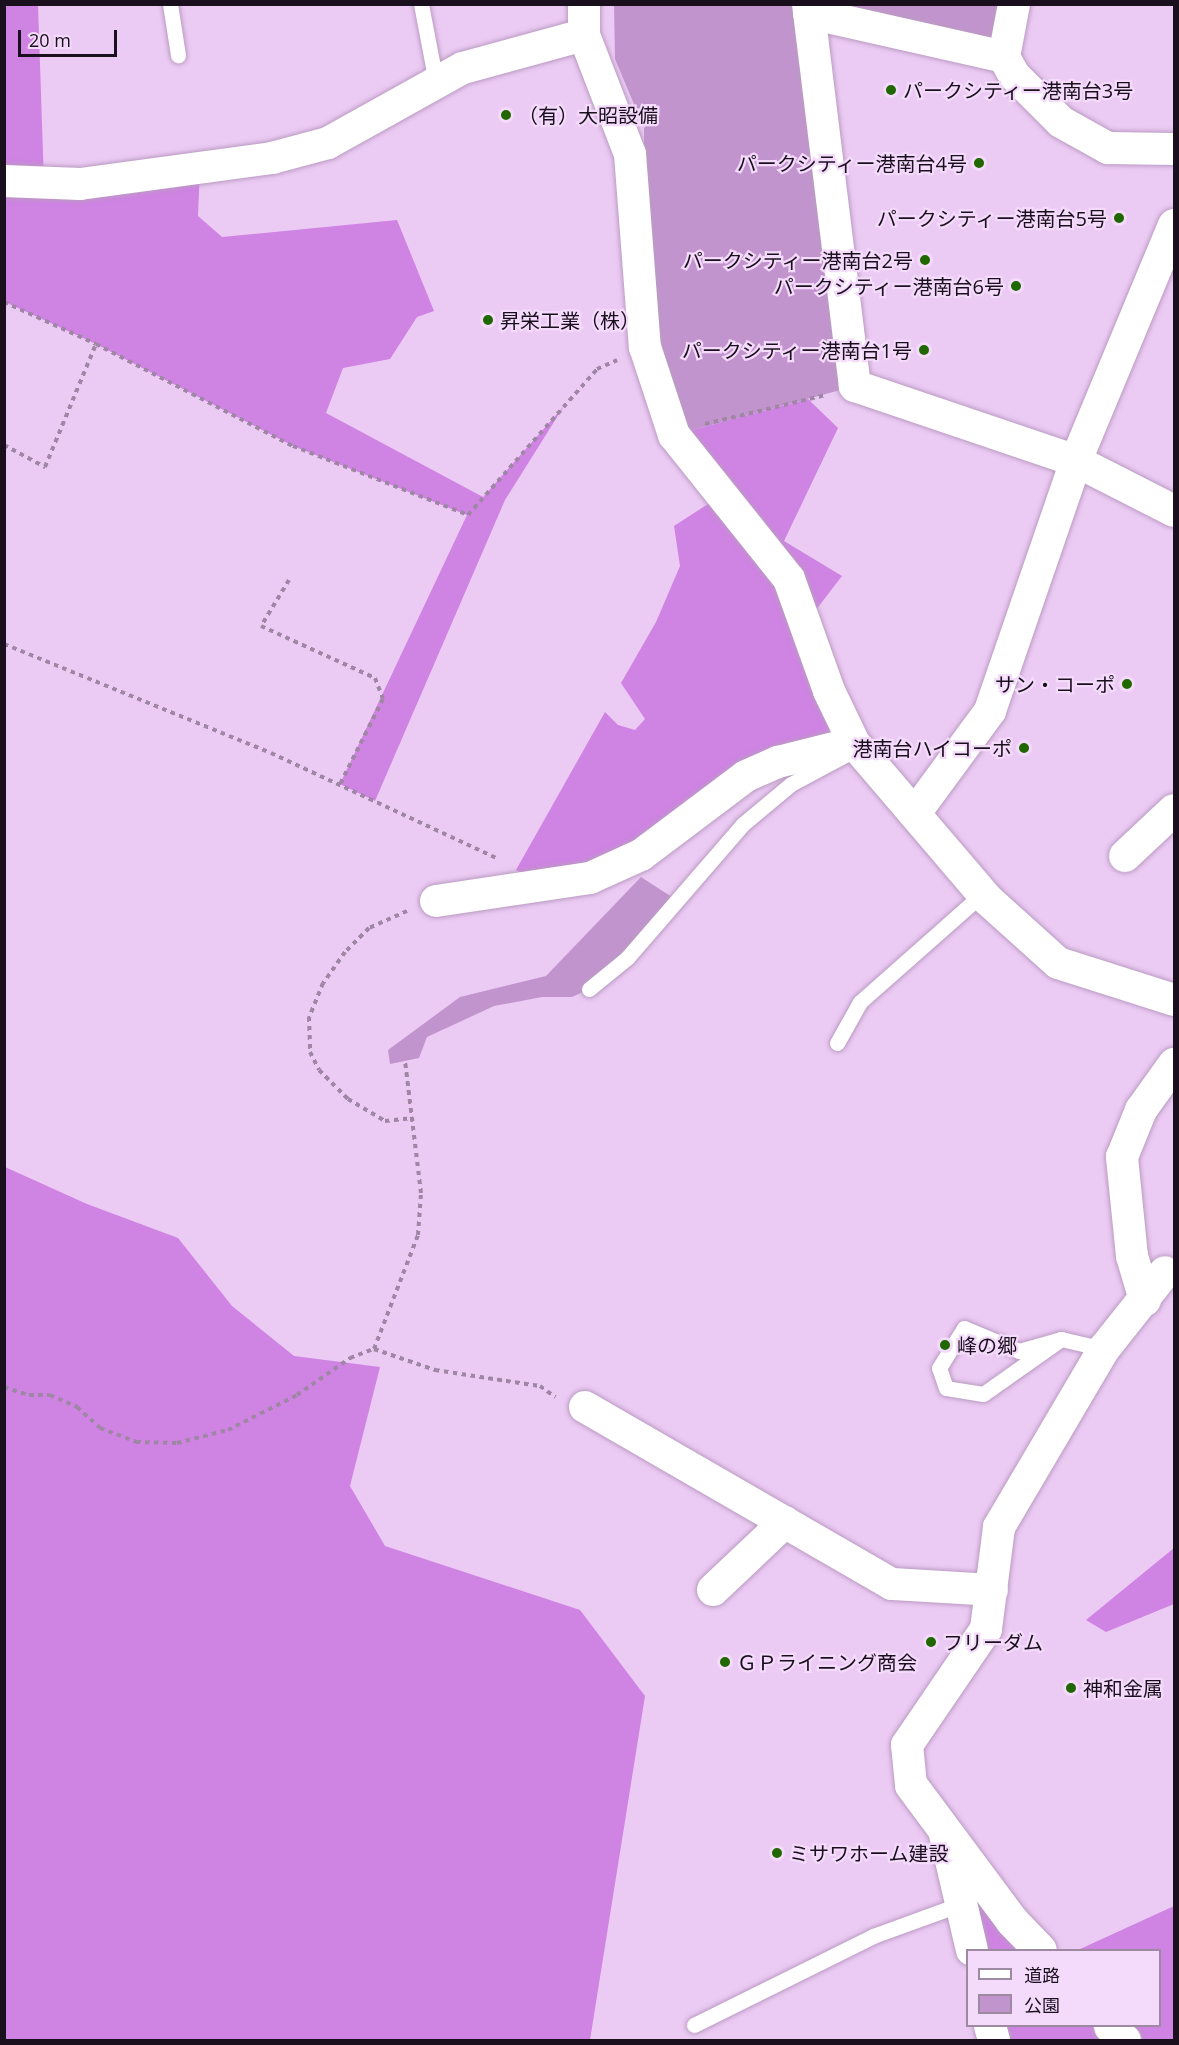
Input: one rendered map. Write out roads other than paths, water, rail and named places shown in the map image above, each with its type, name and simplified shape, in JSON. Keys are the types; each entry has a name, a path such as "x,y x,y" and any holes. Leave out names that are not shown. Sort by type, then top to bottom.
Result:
{"street":[{"path":"1014,4 1004,57 1014,75 1060,122 1108,148 1174,149"},
{"path":"1004,57 808,9 855,386 1077,461 1174,511"},
{"path":"4,181 80,184 272,158 328,143 463,68 584,20 630,154 645,347 674,435 789,579 829,691 854,743 983,893 1058,963 1174,1000"},
{"path":"915,813 990,711 1077,461 1174,225"},
{"path":"436,901 587,880 641,855 746,776 778,762 854,743"},
{"path":"1125,856 1174,810"},
{"path":"1145,1300 1132,1256 1122,1157 1141,1110 1174,1064"},
{"path":"1039,1949 1012,1921 942,1823 911,1785 907,1745 986,1629 999,1527 1104,1349 1145,1300 1170,1264"},
{"path":"585,1407 892,1584 992,1590"},
{"path":"713,1590 785,1522"},
{"path":"942,1823 972,1949"},
{"path":"1112,2027 1124,2040"}],"lane":[{"path":"170,4 178,55"},
{"path":"422,4 436,83"},
{"path":"589,989 627,958 743,824 791,784 841,760 854,743"},
{"path":"837,1043 860,1002 983,893"},
{"path":"1061,1339 983,1394 946,1388 939,1368 964,1328 1019,1351 1061,1339 1104,1349"},
{"path":"694,2025 873,1936 962,1904"}],"place":[{"name":"パークシティー港南台3号","path":"891,90"},
{"name":"（有）大昭設備","path":"506,115"},
{"name":"パークシティー港南台4号","path":"979,163"},
{"name":"パークシティー港南台5号","path":"1119,218"},
{"name":"パークシティー港南台2号","path":"925,260"},
{"name":"パークシティー港南台6号","path":"1016,286"},
{"name":"昇栄工業（株）","path":"488,320"},
{"name":"パークシティー港南台1号","path":"924,350"},
{"name":"サン・コーポ","path":"1127,684"},
{"name":"港南台ハイコーポ","path":"1024,748"},
{"name":"峰の郷","path":"945,1345"},
{"name":"フリーダム","path":"931,1642"},
{"name":"ＧＰライニング商会","path":"725,1662"},
{"name":"神和金属","path":"1071,1688"},
{"name":"ミサワホーム建設","path":"777,1853"}]}
